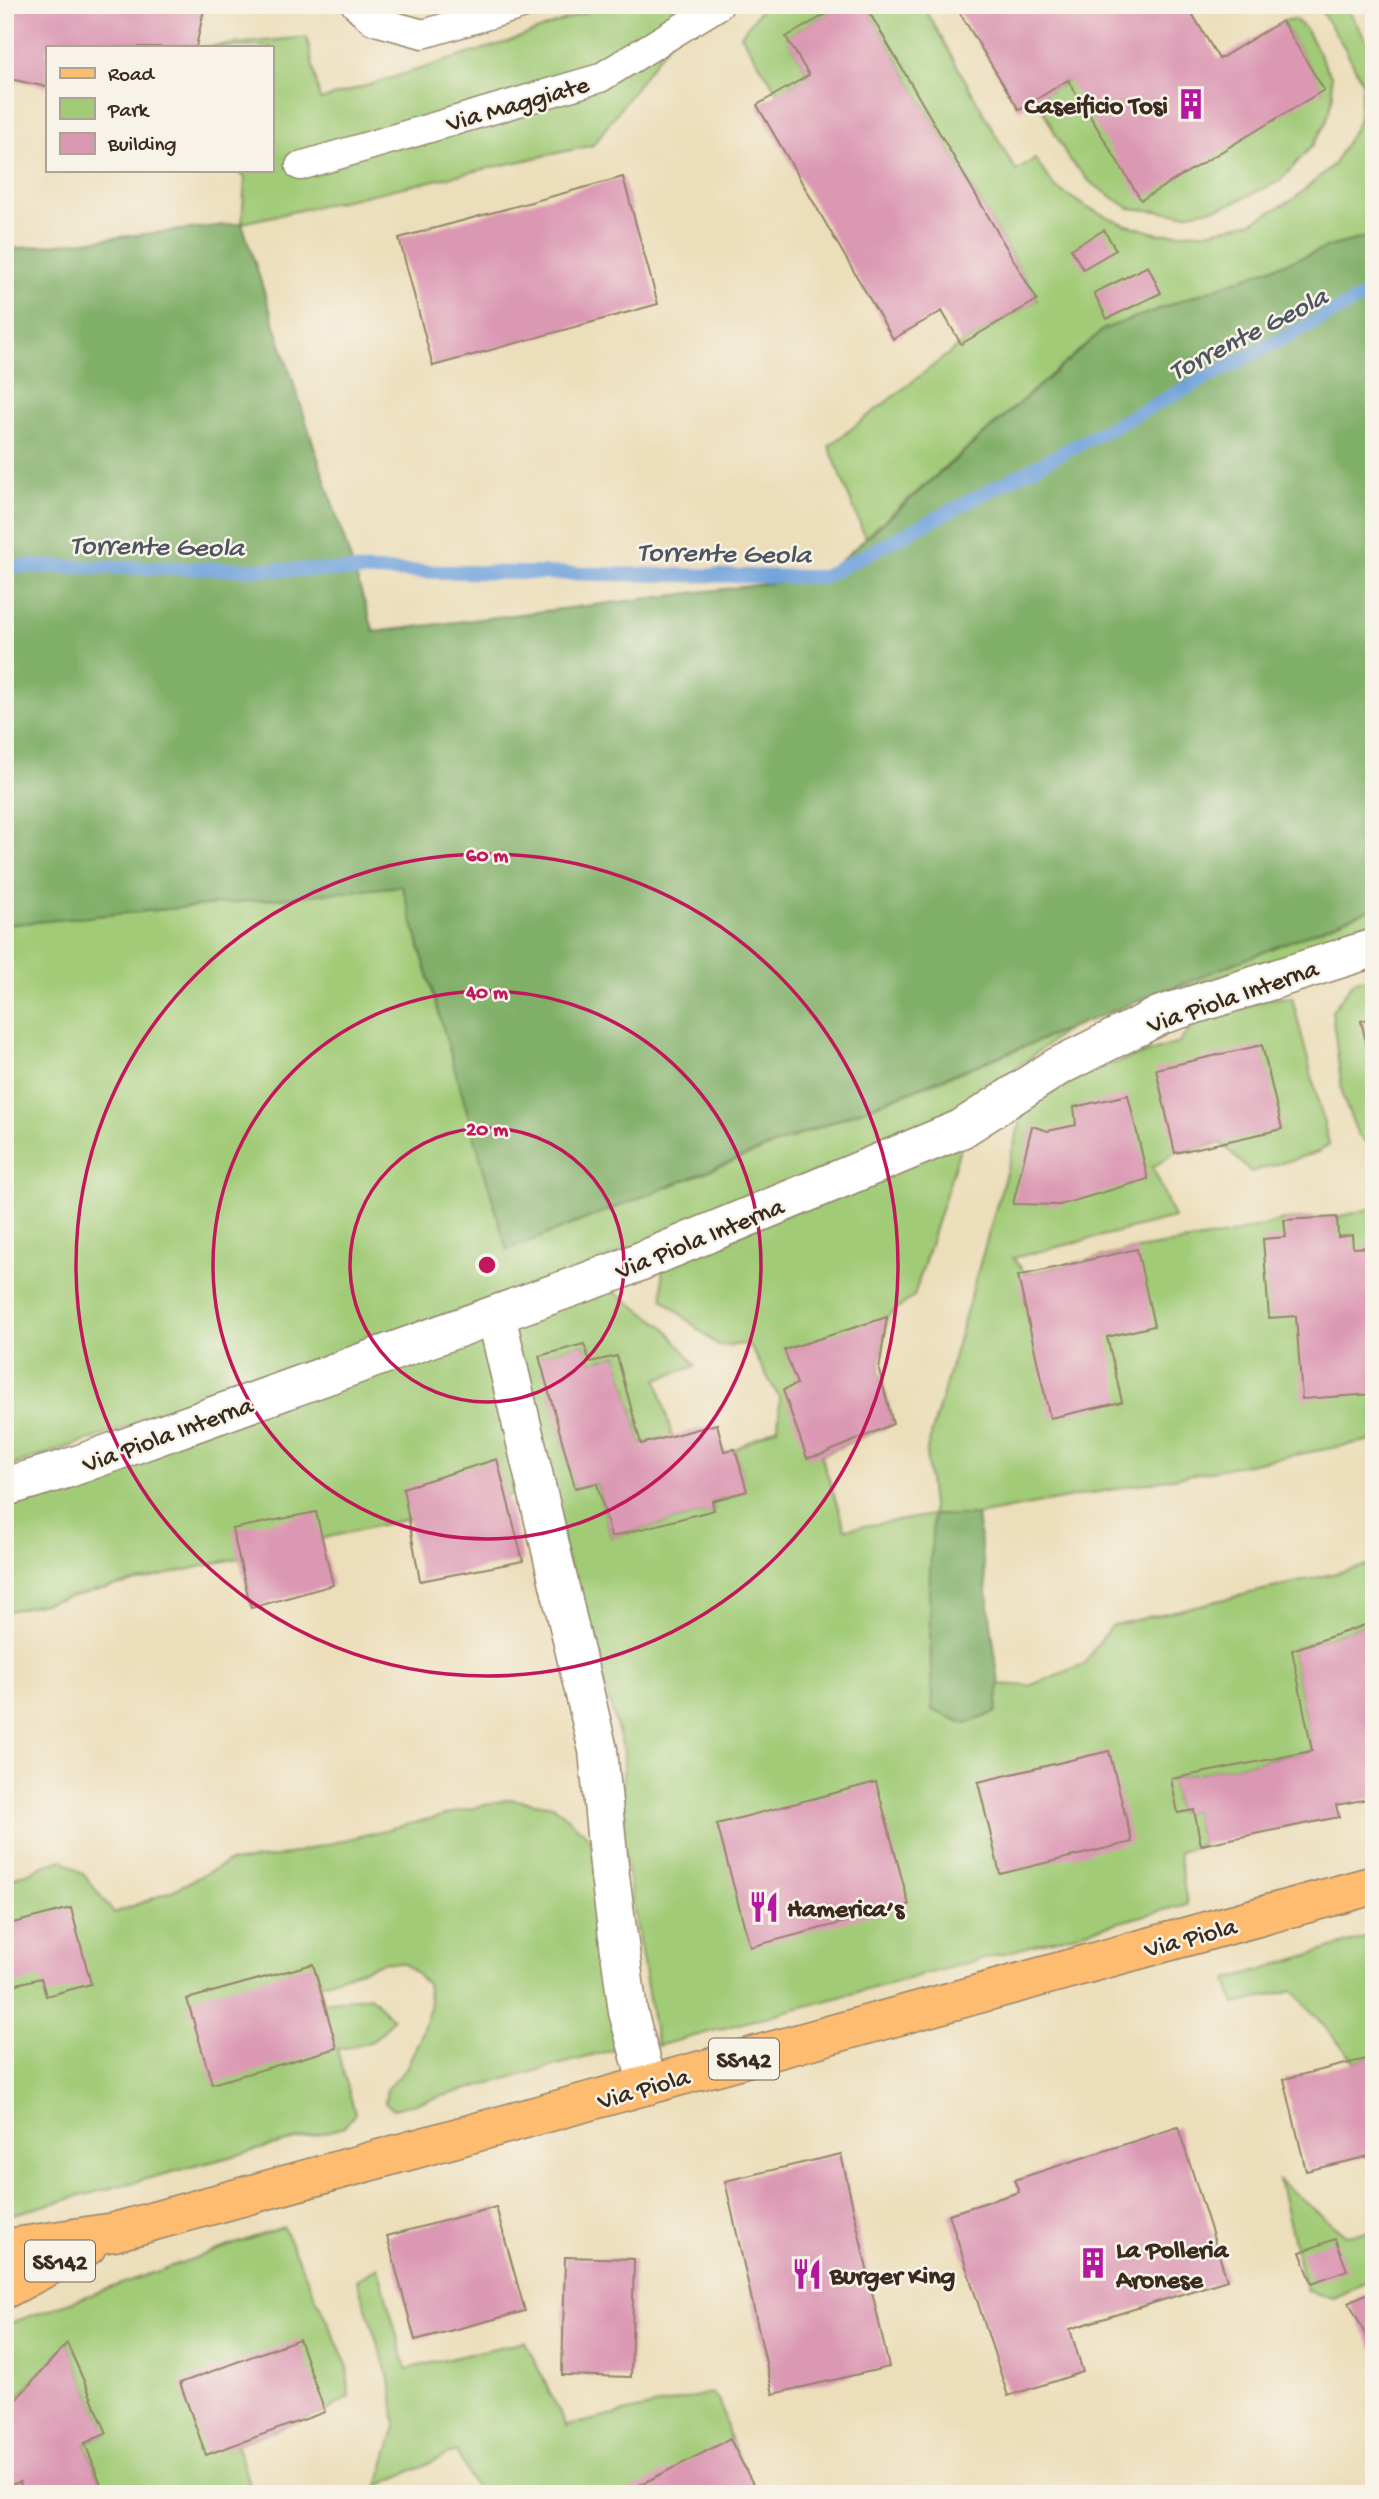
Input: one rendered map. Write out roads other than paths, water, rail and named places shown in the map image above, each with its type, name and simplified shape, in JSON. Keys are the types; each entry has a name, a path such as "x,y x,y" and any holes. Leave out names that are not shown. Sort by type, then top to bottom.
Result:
{"main road":[{"name":"Via Piola","path":"5,2252 15,2248 114,2232 1374,1885"},
{"name":"Via Piola","path":"5,2289 114,2232"}],"street":[{"name":"Via Piola Interna","path":"5,1487 79,1464 617,1271 961,1129 1057,1067 1161,1014 1374,948"},
{"path":"496,1315 598,1750 610,1876 628,2012 648,2085"}],"lane":[{"path":"356,5 372,20 423,34 522,5"},
{"name":"Via Maggiate","path":"300,166 600,78 719,5"}],"waterway":[{"name":"Torrente Geola","path":"5,566 823,577 1355,301 1374,295"}],"place":[{"name":"Caseificio Tosi","path":"1191,104"},
{"name":"Hamerica’s","path":"764,1907"},
{"name":"La Polleria Aronese","path":"1093,2263"},
{"name":"Burger King","path":"807,2274"}]}
